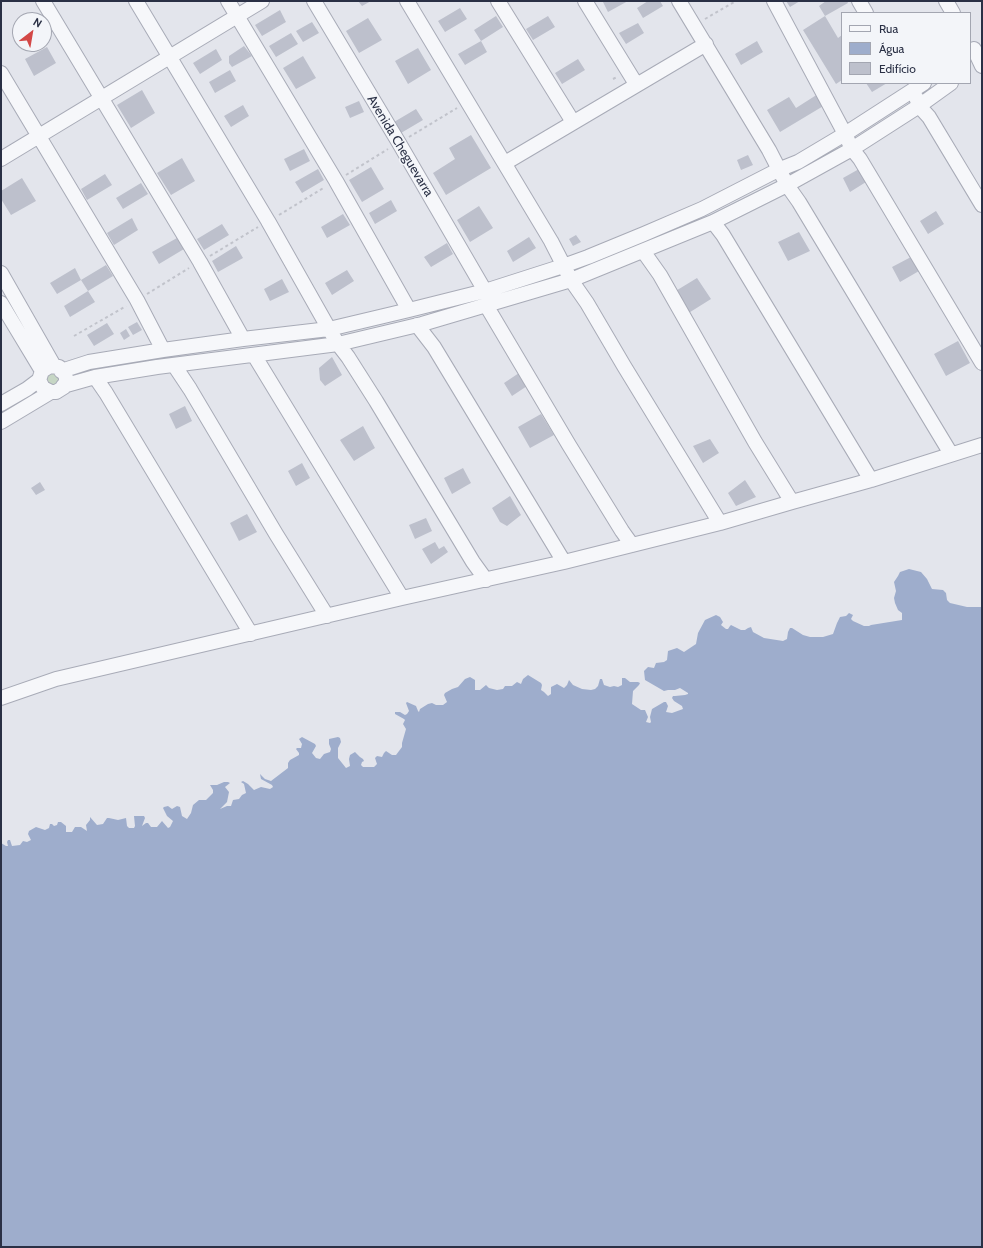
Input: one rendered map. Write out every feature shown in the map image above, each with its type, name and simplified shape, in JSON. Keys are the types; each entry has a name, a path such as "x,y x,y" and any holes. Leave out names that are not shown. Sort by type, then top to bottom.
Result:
{"street":[{"path":"43,1 200,262 243,339"},
{"path":"136,1 268,221 338,344 376,400 473,562 486,580"},
{"path":"228,1 336,181 409,310"},
{"path":"1,159 262,1"},
{"name":"Avenida Cheguevarra","path":"314,1 395,136 485,291"},
{"path":"407,1 552,241 563,266 588,303 624,366 720,523"},
{"path":"498,1 573,122"},
{"path":"585,1 636,84"},
{"path":"679,1 769,150 787,185 800,202 951,454"},
{"path":"774,1 852,149 860,159 982,363"},
{"path":"859,1 865,12"},
{"path":"946,1 952,12"},
{"path":"505,163 636,84 706,44"},
{"path":"971,48 978,66"},
{"path":"1,73 137,300 163,350"},
{"path":"1,273 49,372 43,388 57,389 95,377 174,365 338,344 417,325 572,280 713,222 787,185 852,149 919,106 950,84"},
{"path":"1,404 27,389 49,372 89,362 243,339 329,329 485,291 563,266 702,210 778,170 798,162 845,134 915,86 919,106 929,117 982,205"},
{"path":"713,222 724,235 872,480"},
{"path":"643,251 660,275 755,442 792,502"},
{"path":"1,303 49,372 65,374 66,378 66,383 1,422"},
{"path":"486,306 569,445 632,545"},
{"path":"417,325 434,347 564,562"},
{"path":"254,355 402,598"},
{"path":"174,365 327,616"},
{"path":"95,377 251,634"},
{"path":"1,698 56,679 402,598 564,562 720,523 872,480 982,445"}],"path":[{"path":"694,25 736,1"}],"green space":[{"path":"51,373 55,373 59,379 55,385 51,385 47,381 47,377"}],"water":[{"path":"909,569 921,572 927,579 932,589 943,590 946,593 947,600 950,603 967,607 982,607 982,1247 1,1247 1,843 8,846 7,842 10,840 12,846 20,845 23,841 27,842 31,840 28,834 29,831 36,827 45,830 49,828 50,824 54,826 57,825 58,822 61,822 66,826 66,832 72,832 75,827 81,827 87,831 86,825 90,820 90,817 97,825 103,824 107,818 118,820 126,818 127,826 129,828 134,828 134,816 144,816 145,818 142,826 148,823 151,827 157,827 162,821 168,828 173,821 167,816 163,808 164,807 168,806 172,809 177,806 180,807 182,816 187,819 191,813 193,805 199,800 206,800 213,793 210,785 217,785 224,782 230,783 225,787 229,792 227,802 220,809 231,806 233,800 239,799 246,793 244,784 241,782 243,781 254,790 261,787 270,789 273,787 261,779 260,774 265,779 271,781 288,768 288,763 290,760 299,755 296,749 301,748 302,744 299,739 302,737 315,744 316,746 312,753 316,758 320,759 324,754 330,752 331,749 329,739 338,737 340,738 341,742 338,748 338,758 346,768 350,766 350,755 355,752 363,759 364,761 361,765 363,767 374,767 377,764 375,758 377,756 382,757 386,751 392,755 396,755 402,747 406,729 403,724 405,720 395,714 395,712 400,712 405,715 407,714 409,711 407,702 416,706 419,712 420,709 428,704 432,703 436,705 443,705 447,702 444,695 445,693 458,687 465,679 470,677 475,680 475,690 480,690 486,685 489,688 497,690 503,689 505,686 512,686 517,682 521,684 523,679 528,675 541,683 541,690 548,696 551,694 551,687 557,684 564,688 569,680 573,685 582,689 591,690 598,686 600,679 602,679 604,685 618,687 622,685 622,678 625,678 630,682 640,683 633,691 632,704 641,710 645,710 648,717 646,722 650,723 652,709 666,702 668,706 666,712 672,713 683,709 682,706 672,698 673,696 685,695 688,693 680,688 664,691 645,680 644,671 648,667 654,668 656,663 667,660 668,651 677,648 684,652 696,644 698,633 705,620 716,615 720,617 723,622 721,625 726,629 728,629 731,625 741,630 751,627 753,632 764,638 783,641 787,639 790,628 810,637 823,637 833,634 840,617 846,616 849,613 853,615 851,619 853,621 864,626 902,620 902,613 898,610 895,603 894,598 896,591 894,582 900,572"}],"building":[{"path":"358,1 371,1 362,6"},
{"path":"628,1 608,12 603,2"},
{"path":"648,1 660,1 663,6 643,18 637,8"},
{"path":"786,1 800,1 790,7"},
{"path":"826,1 847,1 848,3 825,16 819,6"},
{"path":"460,8 467,19 445,32 438,21"},
{"path":"280,10 286,22 262,36 255,25"},
{"path":"496,16 503,27 481,41 474,30"},
{"path":"548,16 555,27 533,40 526,29"},
{"path":"825,16 838,38 841,36 841,81 836,84 803,30"},
{"path":"368,18 382,40 359,53 346,31"},
{"path":"312,22 319,33 303,42 296,31"},
{"path":"638,23 644,33 626,44 619,33"},
{"path":"291,33 298,44 276,57 269,46"},
{"path":"481,41 487,52 465,65 458,54"},
{"path":"757,41 763,52 741,65 735,54"},
{"path":"244,46 252,56 232,67 229,63 229,56"},
{"path":"418,48 431,70 408,84 395,61"},
{"path":"216,49 222,60 200,74 193,63"},
{"path":"38,52 50,52 56,63 34,76 25,59"},
{"path":"303,56 316,78 296,89 283,68"},
{"path":"578,59 585,70 562,84 555,73"},
{"path":"230,70 236,81 215,93 209,82"},
{"path":"867,84 885,84 872,92"},
{"path":"142,90 155,113 131,128 117,105"},
{"path":"818,94 825,105 780,132 767,110 789,97 796,108"},
{"path":"359,101 364,112 350,118 345,107"},
{"path":"243,105 249,116 231,127 224,116"},
{"path":"416,109 423,120 401,133 394,122"},
{"path":"471,135 491,168 446,195 433,173 455,159 449,148"},
{"path":"304,149 310,161 290,171 284,159"},
{"path":"748,155 753,165 741,170 737,160"},
{"path":"182,158 195,181 171,195 157,173"},
{"path":"371,167 384,189 362,202 349,180"},
{"path":"318,169 324,180 302,193 295,182"},
{"path":"859,169 866,182 850,192 843,178"},
{"path":"105,174 112,185 87,200 81,189"},
{"path":"22,178 36,201 11,215 1,199 1,191"},
{"path":"141,183 148,194 123,209 116,198"},
{"path":"391,200 397,211 375,224 369,213"},
{"path":"479,206 493,228 470,242 457,220"},
{"path":"936,211 944,224 928,234 920,221"},
{"path":"343,214 350,225 327,238 321,227"},
{"path":"132,218 138,230 114,245 107,233"},
{"path":"222,224 229,235 204,250 197,239"},
{"path":"799,232 810,251 788,261 778,242"},
{"path":"576,235 581,242 573,246 569,239"},
{"path":"529,237 536,248 513,262 507,251"},
{"path":"177,238 184,249 159,264 152,252"},
{"path":"447,243 453,254 431,267 424,257"},
{"path":"236,246 243,258 218,272 212,261"},
{"path":"911,257 919,271 900,282 892,267"},
{"path":"106,265 113,276 88,291 81,280"},
{"path":"75,268 81,280 57,294 50,283"},
{"path":"347,270 354,281 332,295 325,283"},
{"path":"697,278 711,299 687,314 674,292"},
{"path":"282,279 289,292 270,301 264,289"},
{"path":"88,291 95,302 70,317 64,306"},
{"path":"137,322 142,330 133,335 128,327"},
{"path":"107,323 114,334 94,346 87,335"},
{"path":"126,329 130,336 124,340 120,333"},
{"path":"958,341 970,363 946,376 934,354"},
{"path":"332,357 342,375 325,386 320,380 319,368"},
{"path":"519,373 527,386 512,396 504,383"},
{"path":"185,406 192,421 176,429 169,414"},
{"path":"541,414 554,435 530,448 518,427"},
{"path":"363,426 375,448 354,461 340,440"},
{"path":"710,439 719,453 703,463 693,446"},
{"path":"302,463 310,478 296,486 288,471"},
{"path":"463,468 471,483 452,494 444,478"},
{"path":"745,480 756,497 736,506 728,493"},
{"path":"40,482 45,490 36,495 31,488"},
{"path":"510,496 521,515 507,526 500,522 492,508"},
{"path":"247,514 257,532 239,541 230,523"},
{"path":"426,518 432,531 415,539 409,525"},
{"path":"435,542 439,549 444,546 448,552 431,564 422,549"}]}
